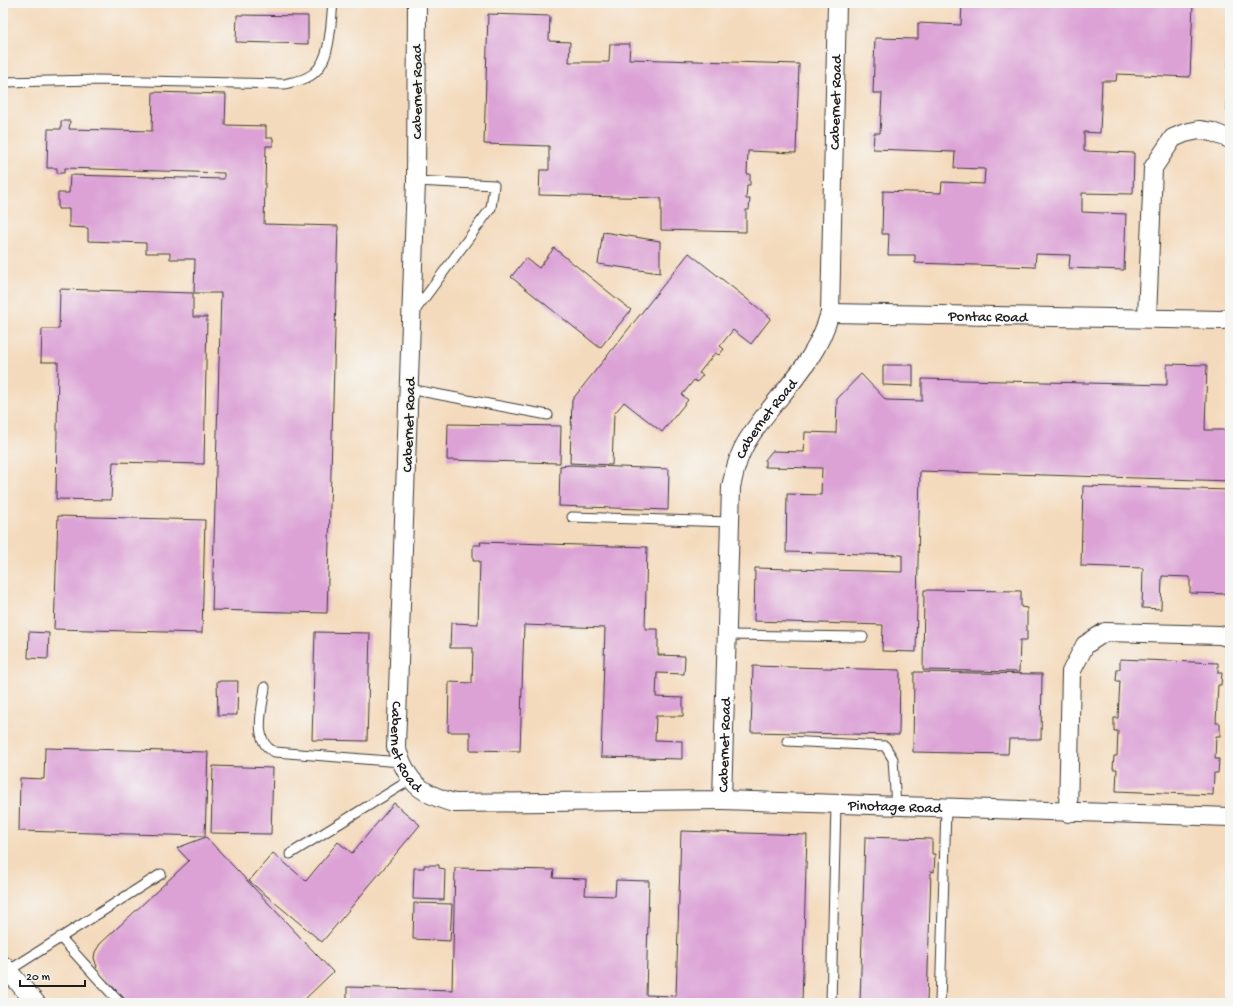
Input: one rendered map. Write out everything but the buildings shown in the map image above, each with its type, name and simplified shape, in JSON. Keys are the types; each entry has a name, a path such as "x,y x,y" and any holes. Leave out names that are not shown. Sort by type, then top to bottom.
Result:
{"street":[{"name":"Cabernet Road","path":"417,3 416,181 396,747 401,762 410,780 421,790 435,798 454,803 722,800 731,486 739,457 749,438 810,360 824,333 830,313 837,3"},
{"path":"1147,318 1153,168 1173,138 1185,133 1199,130 1212,132 1230,139"},
{"name":"Pontac Road","path":"830,313 1223,320 1230,317"},
{"path":"1068,813 1071,672 1085,645 1105,632 1220,635 1230,638"},
{"name":"Pinotage Road","path":"722,800 1068,813 1230,817"},
{"path":"6,968 36,1003"}],"lane":[{"path":"3,82 97,80 285,84 306,78 316,71 323,60 328,45 333,3"},
{"path":"412,314 491,208 494,184 416,181"},
{"path":"409,389 548,415"},
{"path":"572,517 730,522"},
{"path":"727,635 863,637"},
{"path":"265,686 260,732 262,740 269,750 275,752 401,762"},
{"path":"787,741 885,746 893,759 896,807"},
{"path":"290,854 410,780"},
{"path":"831,1003 836,804"},
{"path":"940,1003 946,808"},
{"path":"6,968 60,937 162,874"},
{"path":"60,937 120,1003"}]}
